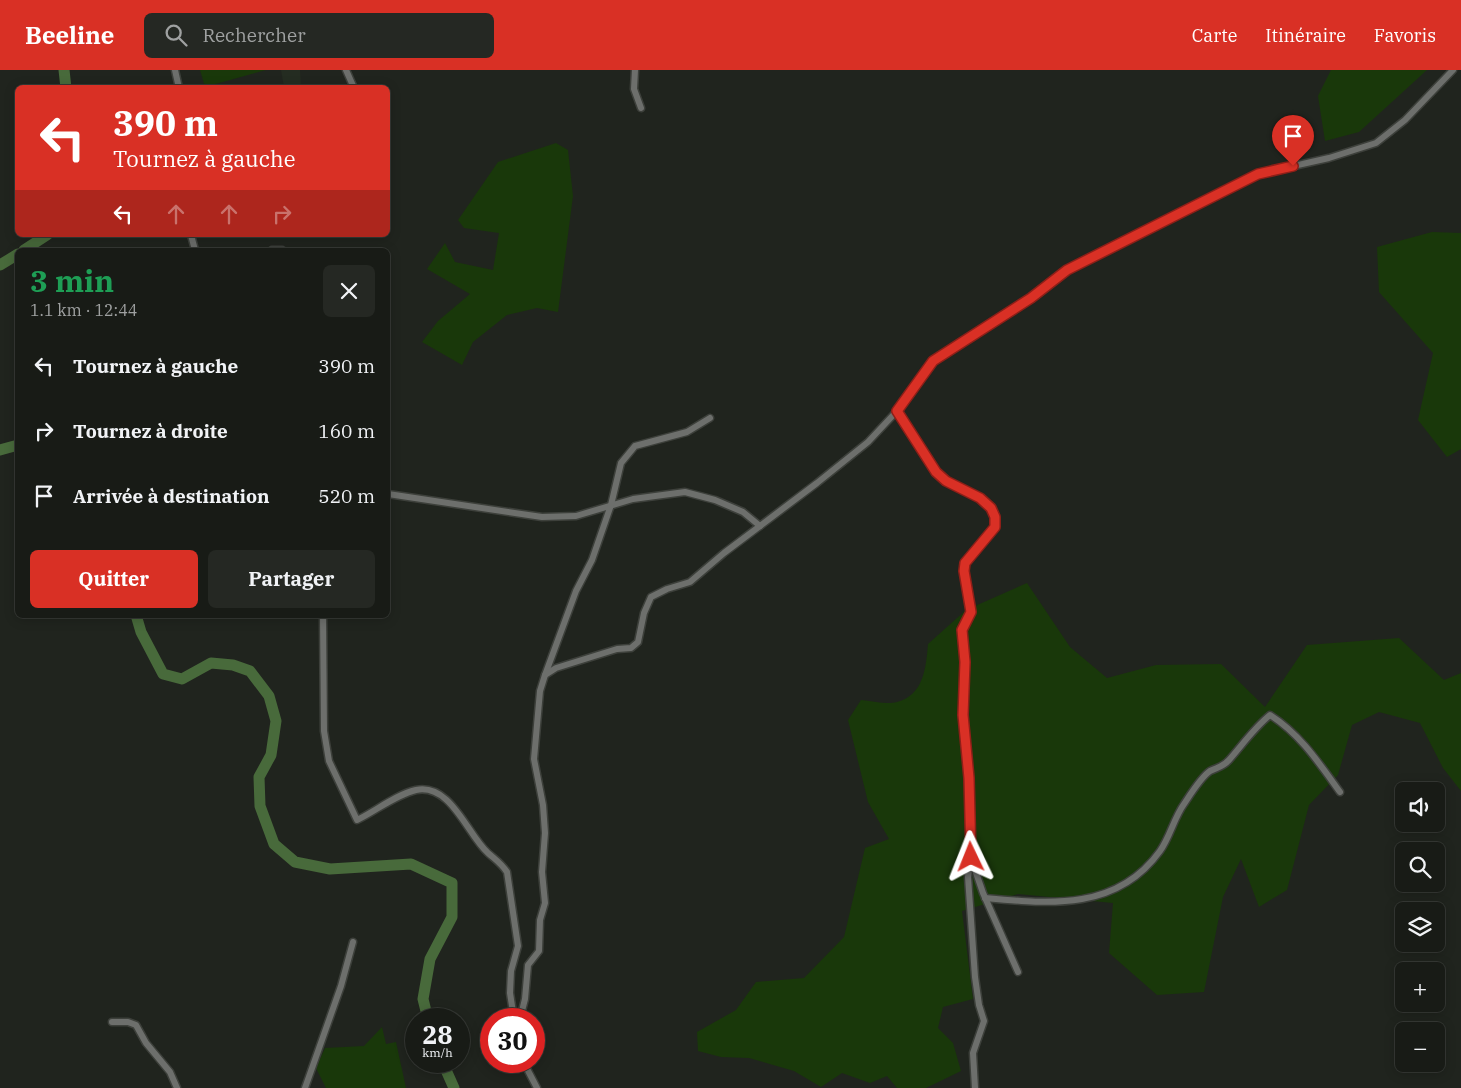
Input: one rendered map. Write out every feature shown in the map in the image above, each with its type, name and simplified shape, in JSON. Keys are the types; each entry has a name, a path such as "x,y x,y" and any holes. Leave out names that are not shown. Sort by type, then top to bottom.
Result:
{"street":[{"path":"175,70 178,85"},
{"path":"346,70 353,85"},
{"path":"635,70 634,89 641,108"},
{"path":"545,675 556,668 631,648 638,642 644,613 651,598 667,589 690,582 868,442 897,411 933,361 1031,298 1067,270 1258,174 1329,158 1376,143 1405,120 1453,70"},
{"path":"897,411 936,472 946,481 980,498 991,508 995,517 995,527 965,563 964,571 971,612 962,630 966,678 963,715 969,778 971,857 968,877 978,1005 984,1021 973,1053 975,1088"},
{"path":"523,1008 528,965 539,950 540,920 545,903 542,872 543,814 534,759 540,692 545,675 576,591 592,560 611,505 621,464 635,446 687,432 710,418"},
{"path":"390,494 542,517 576,516 611,505 685,492 715,500 743,512 760,526"},
{"path":"323,618 324,731 329,761 357,820 399,797 415,790 427,789 445,799 488,853 501,862 509,881 518,946 511,971 510,993 512,1008"},
{"path":"985,898 1044,904 1096,897 1126,884 1146,867 1160,851 1183,805 1209,772 1222,768 1254,730 1270,715 1286,725 1308,748 1340,792"},
{"path":"971,857 985,898 1018,972"},
{"path":"305,1088 341,986 347,958 353,942"},
{"path":"112,1022 128,1022 136,1025 146,1043 170,1072 177,1088"},
{"path":"529,1073 537,1088"}],"shaded area":[{"path":"281,70 300,70 301,85 284,85"}],"green space":[{"path":"200,70 266,70 212,85 204,85"},
{"path":"1331,70 1427,70 1359,132 1325,141 1318,96"},
{"path":"556,143 568,150 573,196 558,312 537,308 507,315 473,342 462,365 422,342 438,321 470,294 427,269 445,243 455,262 493,270 499,233 464,228 458,220 498,162"},
{"path":"1432,232 1461,233 1461,449 1447,457 1418,420 1433,353 1379,292 1377,247"},
{"path":"1027,583 1070,647 1107,678 1156,665 1221,664 1265,707 1307,645 1399,638 1444,680 1461,673 1461,791 1443,768 1420,723 1379,712 1352,725 1338,775 1309,805 1287,890 1259,907 1241,859 1223,897 1204,992 1157,995 1109,953 1113,903 1018,894 962,911 973,999 943,1007 938,1028 953,1043 961,1071 926,1088 897,1088 887,1076 870,1083 842,1073 821,1087 794,1071 749,1058 721,1057 698,1051 697,1032 736,1010 756,982 804,978 844,937 865,848 889,839 868,802 848,720 861,700 889,703 906,698 913,693 922,679 928,644 966,610"},
{"path":"382,1027 386,1044 396,1042 406,1088 326,1088 316,1068 325,1048 364,1046"}],"waterway":[{"path":"64,70 66,85"},
{"path":"27,248 44,237"},
{"path":"0,265 15,256"},
{"path":"0,450 15,446"},
{"path":"137,618 141,632 163,674 182,679 211,663 233,665 250,671 269,696 276,721 271,755 259,777 260,806 274,844 295,862 330,869 411,864 452,883 452,917 430,959 423,999 425,1008"},
{"path":"447,1073 454,1088"}],"route":[{"path":"971,857 969,778 963,715 966,685 962,630 971,612 964,571 965,563 995,527 995,517 991,508 980,498 946,481 936,472 897,411 933,361 1031,298 1067,270 1258,174 1293,166"}]}
